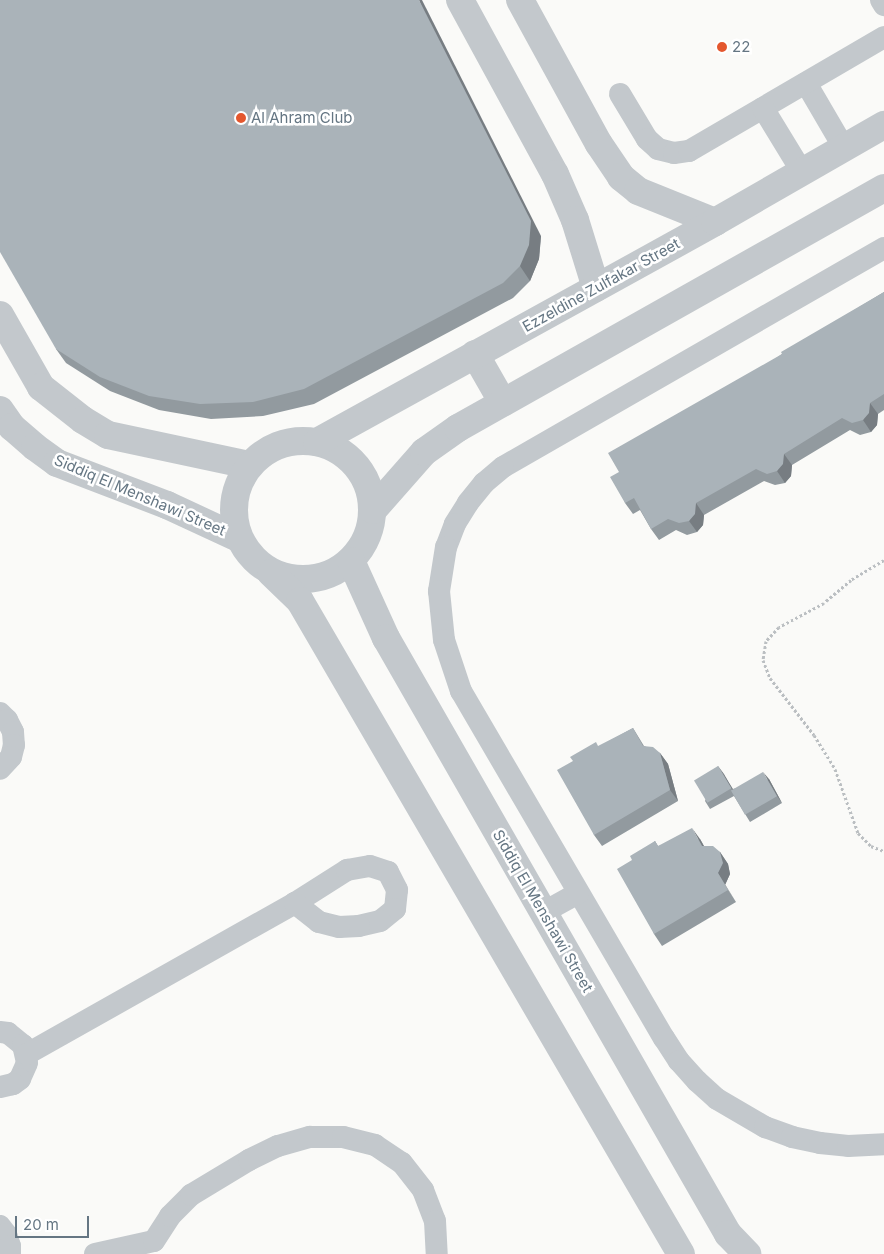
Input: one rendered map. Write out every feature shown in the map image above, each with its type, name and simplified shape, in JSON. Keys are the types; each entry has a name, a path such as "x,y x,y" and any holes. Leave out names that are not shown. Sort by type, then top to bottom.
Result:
{"street":[{"path":"460,0 555,174 574,220 596,288"},
{"path":"520,0 599,144 621,177 638,191 715,222"},
{"path":"881,0 884,5"},
{"path":"620,94 647,139 658,149 674,153 689,151 884,37"},
{"path":"806,83 844,148"},
{"path":"763,108 802,172"},
{"name":"Ezzeldine Zulfakar Street","path":"316,442 715,222 884,125"},
{"path":"373,510 424,452 458,428 884,188"},
{"path":"884,248 510,462 484,484 468,502 455,524 446,547 439,591 444,640 451,666 474,715 664,1038 691,1074 718,1099 765,1127 792,1137 848,1146 884,1144"},
{"path":"0,316 41,388 108,436 249,465"},
{"path":"475,354 503,403"},
{"name":"Siddiq El Menshawi Street","path":"0,410 12,427 57,463 167,505 238,538"},
{"path":"271,573 299,580 327,576 351,561 363,546 370,528 373,510 369,486 357,466 339,451 316,442 298,441 280,444 263,453 249,465 237,488 232,512 238,538 251,559 271,573 300,601 681,1254"},
{"name":"Siddiq El Menshawi Street","path":"351,561 386,638 739,1251"},
{"path":"0,713 7,720 13,732 14,744 11,757 0,769"},
{"path":"544,912 578,892"},
{"path":"27,1054 295,903"},
{"path":"0,1032 17,1038 24,1045 27,1054 27,1063 20,1078 13,1084 0,1087"},
{"path":"95,1254 157,1248 170,1216 191,1195 248,1160 278,1146 310,1137 343,1137 374,1144 402,1163 423,1190 435,1221 437,1254"},
{"path":"0,1226 6,1234 10,1246 10,1254"}],"path":[{"path":"884,560 851,580 824,603 779,627 766,641 763,660 770,678 809,728 835,769 858,833 870,846 884,851"}],"building":[{"name":"Al Ahram Club","path":"0,0 419,0 531,221 529,245 520,266 503,283 304,389 253,402 200,404 149,396 100,377 56,349 0,252"},
{"path":"884,292 884,394 870,403 869,413 863,420 852,423 842,418 784,454 783,464 777,471 767,474 756,469 696,503 695,514 689,521 679,523 668,519 651,529 634,498 625,503 610,477 619,472 608,453 782,354 781,352"},
{"path":"633,728 643,746 653,747 660,753 670,790 594,835 557,770 573,761 570,757 596,742 598,746"},
{"path":"718,766 731,788 707,803 694,780"},
{"path":"763,772 777,796 745,815 731,790"},
{"path":"692,828 702,846 713,846 720,852 723,863 718,873 728,890 654,934 617,869 632,860 630,856 655,841 658,846"}],"place":[{"name":"22","path":"722,47"},
{"name":"Al Ahram Club","path":"241,118"}]}
